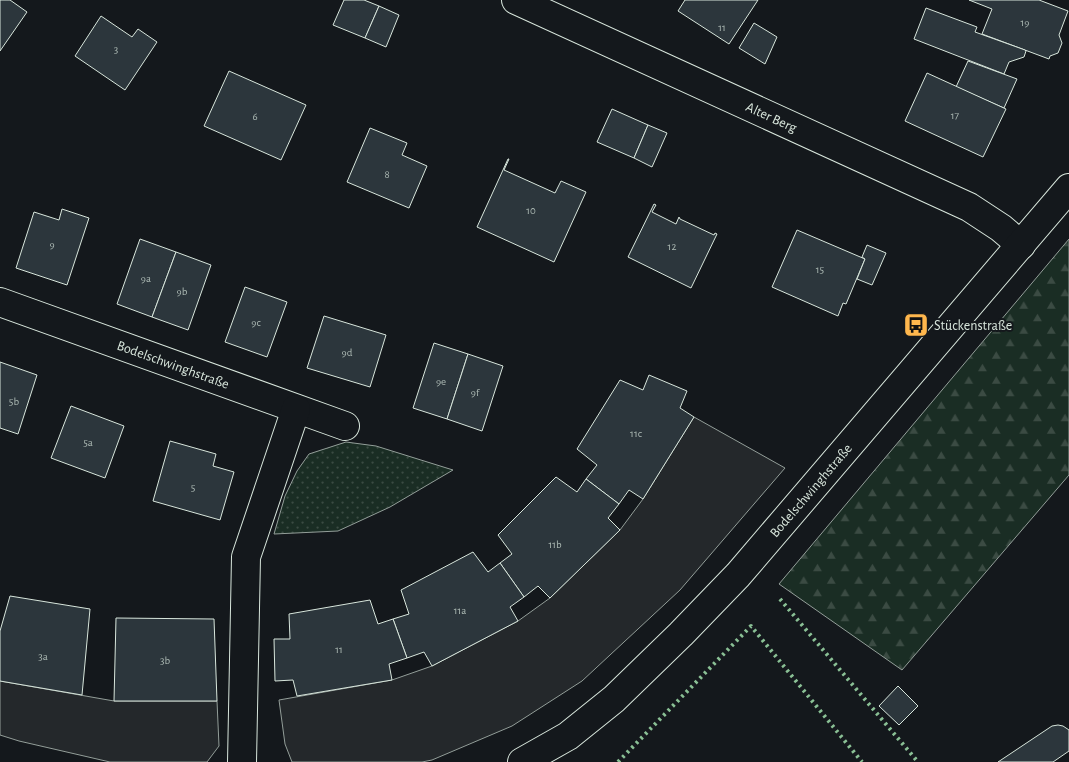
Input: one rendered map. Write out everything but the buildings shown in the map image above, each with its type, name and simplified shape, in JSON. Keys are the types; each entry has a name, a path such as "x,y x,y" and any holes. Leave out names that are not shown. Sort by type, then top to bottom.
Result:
{"street":[{"name":"Alter Berg","path":"516,0 969,207 1001,228 1021,245"},
{"name":"Bodelschwinghstraße","path":"522,762 568,736 614,699 732,582 1069,188"},
{"name":"Bodelschwinghstraße","path":"0,302 345,426"},
{"path":"242,762 246,557 296,408"}],"green space":[{"path":"1069,239 1069,475 902,670 779,584"},
{"path":"346,442 376,446 453,470 390,507 338,531 274,534 285,496 297,471 309,454"}],"shaded area":[{"path":"694,417 785,468 680,590 582,681 512,726 432,760 422,762 292,762 285,744 279,700 392,680 432,666 518,621 550,598 620,530 643,499"},
{"path":"0,681 114,701 217,701 219,746 207,762 110,762 19,741 0,735"}],"hedge":[{"path":"780,599 918,762"},
{"path":"618,762 751,626 862,762"}],"place":[{"name":"Stückenstraße","path":"916,325"}]}
